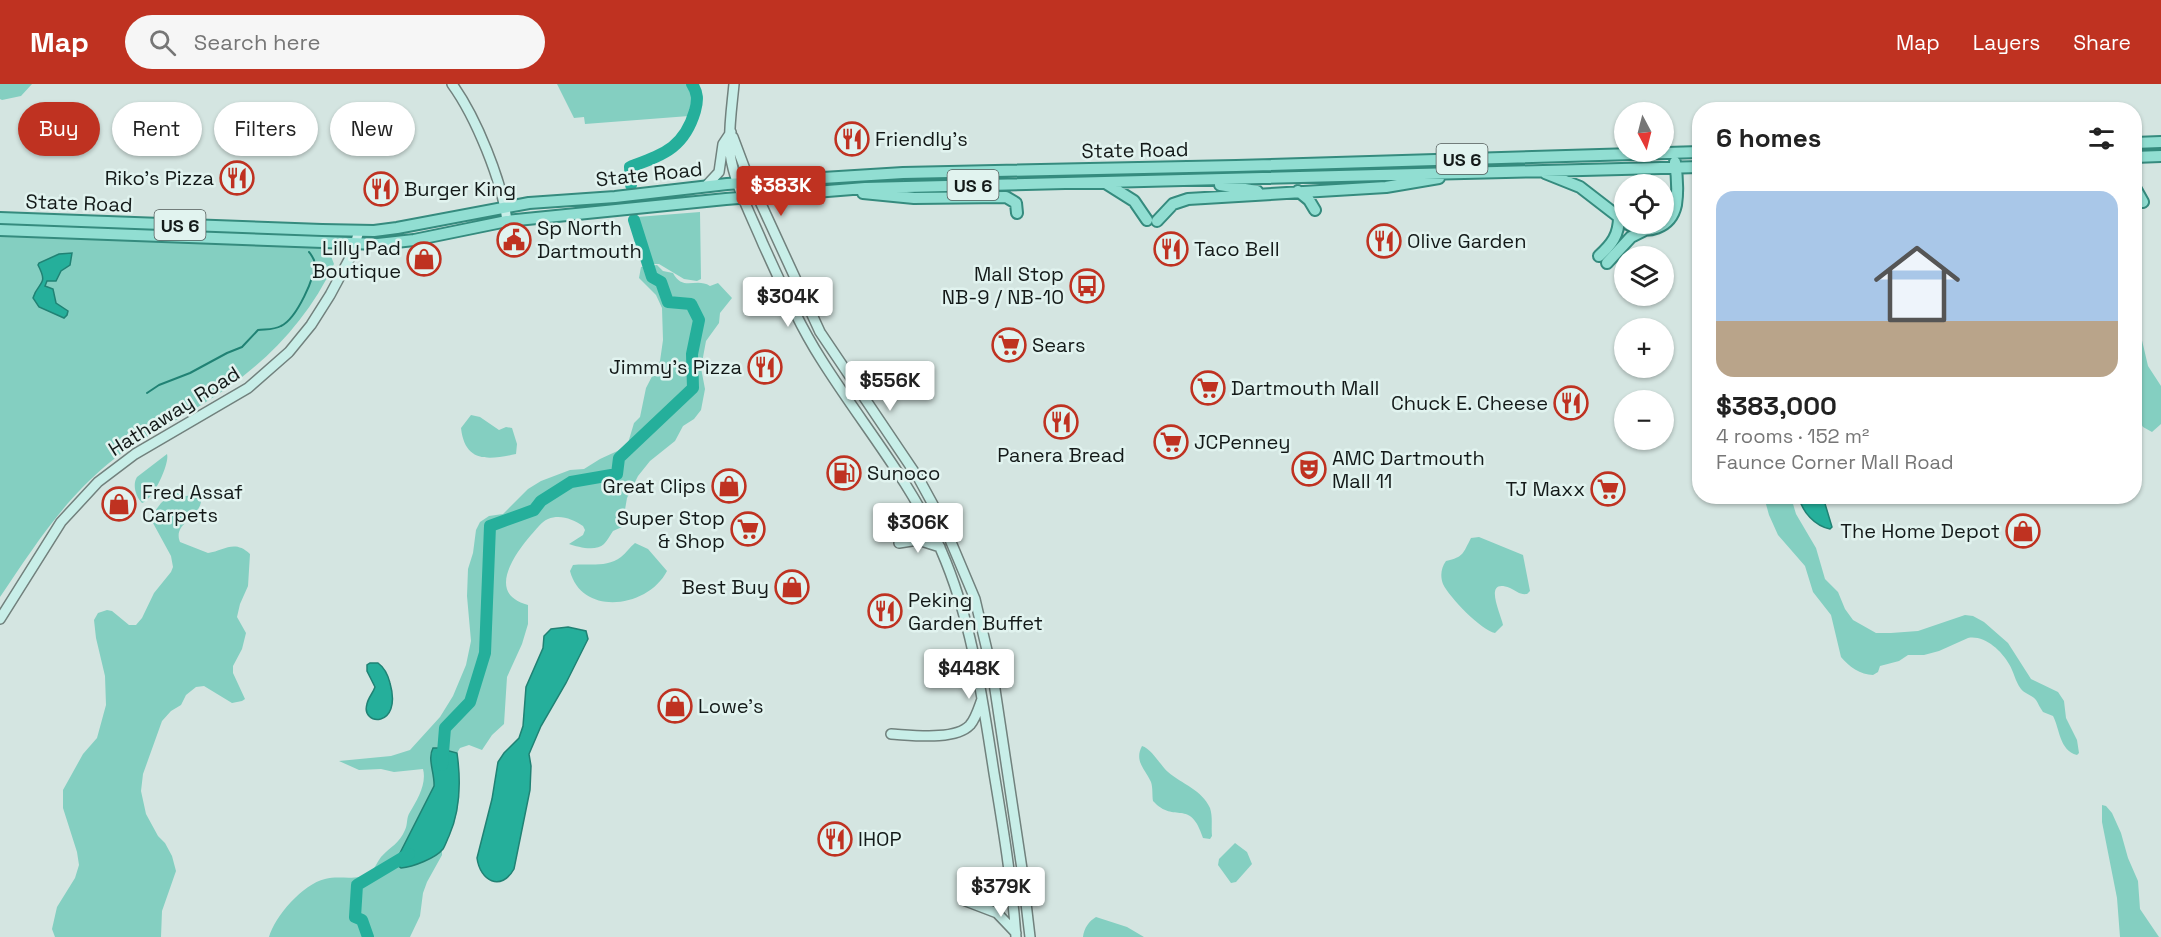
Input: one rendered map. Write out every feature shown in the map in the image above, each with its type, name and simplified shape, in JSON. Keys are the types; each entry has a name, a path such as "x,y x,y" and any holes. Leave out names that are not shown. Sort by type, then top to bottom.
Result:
{"main road":[{"path":"452,84 477,128 505,207 507,221"},
{"path":"734,84 730,151 744,197 787,297 808,338 910,491 940,547 966,620 982,696 1010,870 1016,935"},
{"path":"731,132 751,183 815,323 928,493 945,525 969,583 990,660 1019,846 1030,937"},
{"path":"706,186 719,172 723,144 731,132"},
{"path":"2142,143 2161,142"},
{"name":"State Road","path":"1674,153 1692,152"},
{"name":"State Road","path":"0,218 359,231 422,225 505,207 739,183 903,172 1251,166 1614,155"},
{"path":"2142,157 2161,156"},
{"path":"1674,158 1676,167 1674,210"},
{"name":"State Road","path":"0,230 356,244 402,242 507,221 744,197 907,186 1198,181 1692,167"},
{"path":"1536,170 1580,187 1614,213"},
{"path":"1104,183 1134,201 1152,221 1183,200 1400,186 1469,172"},
{"path":"1198,181 1270,194"},
{"path":"842,190 914,198 1006,197 1016,202 1017,213"},
{"path":"1298,191 1309,200 1315,210 1327,190"},
{"path":"86,222 86,233"},
{"name":"Hathaway Road","path":"0,619 61,522 98,482 135,454 248,388 289,351 324,305 347,265 359,231"},
{"path":"1617,234 1603,259 1637,234"},
{"path":"899,543 921,540 940,547"},
{"path":"891,734 958,732 972,721 982,696"},
{"path":"963,900 997,913 1016,935"}],"shaded area":[{"path":"0,84 32,84 21,96 2,100 0,99"},
{"path":"557,84 687,84 693,96 693,103 689,116 585,124 584,117 574,118"},
{"path":"700,212 701,279 697,281 684,279 659,264 648,264 649,258 637,217"},
{"path":"0,234 318,247 329,251 334,264 309,308 277,346 259,363 220,393 130,447 92,478 63,509 0,597"},
{"path":"72,253 70,265 61,271 56,281 47,281 45,286 53,289 56,303 68,311 64,318 39,307 33,298 43,280 39,263 59,254"},
{"path":"657,265 663,271 673,273 681,282 710,286 718,283 732,298 720,313 719,323 706,341 701,368 705,389 701,410 694,419 683,426 675,441 650,461 638,476 627,498 622,527 613,531 604,544 592,548 569,544 583,535 585,530 575,521 557,517 545,520 517,553 507,573 506,583 508,592 515,600 528,605 528,624 507,677 504,724 492,735 482,750 469,745 460,748 457,753 438,748 430,758 435,777 434,786 398,857 426,861 442,851 442,855 427,882 420,916 410,937 269,937 277,920 291,902 308,887 325,879 355,878 366,875 403,835 409,814 424,780 423,769 394,772 381,769 359,770 339,761 391,756 410,750 440,717 453,696 466,665 471,641 467,596 468,569 476,530 480,522 489,516 503,514 528,489 541,481 570,470 584,469 626,447 634,423 640,417 646,388 660,361 663,340 662,308 656,295 639,278 641,267"},
{"path":"2142,340 2148,366 2161,386 2161,424 2152,432 2143,427"},
{"path":"471,415 480,417 499,430 506,427 512,428 517,444 516,454 487,458 467,448 461,428"},
{"path":"167,454 160,481 151,495 142,503 135,491 137,477"},
{"path":"174,492 186,496 195,495 201,499 197,511 180,530 180,542 208,553 229,547 239,547 250,554 248,586 237,617 246,633 242,649 233,666 233,673 245,699 232,703 204,686 196,687 186,695 181,705 171,711 162,721 143,774 141,791 146,814 172,856 176,871 162,911 161,937 55,937 52,929 57,907 75,878 79,865 63,808 63,790 83,754 97,738 106,705 105,676 94,620 98,613 107,610 112,611 129,625 136,625 154,593 171,572 173,567 171,556 153,523 152,515"},
{"path":"1766,504 1793,504 1796,514 1816,548 1825,579 1838,592 1845,609 1853,620 1876,633 1918,631 1965,615 1973,616 1984,622 2008,643 2031,679 2058,692 2064,701 2066,718 2077,740 2079,753 2077,755 2067,749 2053,716 2043,712 2036,700 2021,689 2006,659 1986,641 1968,638 1939,651 1924,655 1908,655 1899,661 1880,666 1878,672 1873,675 1859,672 1847,664 1841,657 1831,615 1813,592 1805,566 1778,535"},
{"path":"1802,504 1825,504 1832,527 1830,529 1814,522"},
{"path":"1479,537 1523,555 1530,591 1525,594 1502,586 1497,588 1495,598 1503,625 1495,633 1466,613 1446,590 1442,578 1442,569 1446,561 1460,556 1471,538"},
{"path":"635,543 648,549 667,571 658,584 646,593 616,602 601,601 588,596 577,586 570,571 573,565 610,563 621,557"},
{"path":"568,627 586,631 588,639 541,726 529,754 530,790 514,869 503,880 492,881 482,873 477,858 492,799 498,762 519,738 523,726 526,687 543,648 544,636 551,629"},
{"path":"370,663 380,665 386,672 390,683 391,709 387,716 381,719 369,716 367,711 368,702 375,687 367,671 367,665"},
{"path":"1142,746 1153,754 1168,772 1202,796 1210,808 1212,836 1210,839 1203,838 1193,818 1168,811 1153,801 1151,782 1141,765 1139,756"},
{"path":"433,748 457,753 459,784 456,816 440,852 424,862 401,868 397,865 398,857 434,786 431,762"},
{"path":"2102,805 2112,813 2121,833 2138,881 2140,909 2159,937 2120,937 2117,898 2102,822"},
{"path":"1235,843 1247,852 1252,864 1236,882 1231,883 1218,865 1219,859"},
{"path":"1096,917 1127,927 1144,937 1083,937 1087,925"}],"waterway":[{"path":"631,185 630,167 663,153 679,142 685,134 697,103 692,84"},
{"path":"442,765 445,728 470,702 485,653 490,526 534,510 541,501 571,482 617,474 619,458 693,388 692,354 699,320 691,304 668,302 661,282 652,277 634,220"},
{"path":"147,393 159,385 190,373 242,347 258,330 275,328 287,322 299,306 309,286 314,267 314,260 309,252"},
{"path":"368,937 362,920 355,917 357,885 409,854"}],"place":[{"name":"Friendly's","path":"852,139"},
{"name":"Riko's Pizza","path":"237,178"},
{"name":"Burger King","path":"381,189"},
{"name":"Sp North Dartmouth","path":"514,240"},
{"name":"Olive Garden","path":"1384,241"},
{"name":"Taco Bell","path":"1171,249"},
{"name":"Lilly Pad Boutique","path":"424,259"},
{"name":"Mall Stop NB-9 / NB-10","path":"1087,286"},
{"name":"Sears","path":"1009,345"},
{"name":"Jimmy's Pizza","path":"765,367"},
{"name":"Dartmouth Mall","path":"1208,388"},
{"name":"Chuck E. Cheese","path":"1571,403"},
{"name":"Panera Bread","path":"1061,422"},
{"name":"JCPenney","path":"1171,442"},
{"name":"AMC Dartmouth Mall 11","path":"1309,469"},
{"name":"Sunoco","path":"844,473"},
{"name":"Great Clips","path":"729,486"},
{"name":"TJ Maxx","path":"1608,489"},
{"name":"Fred Assaf Carpets","path":"119,504"},
{"name":"Super Stop & Shop","path":"748,529"},
{"name":"The Home Depot","path":"2023,531"},
{"name":"Best Buy","path":"792,587"},
{"name":"Peking Garden Buffet","path":"885,611"},
{"name":"Lowe's","path":"675,706"},
{"name":"IHOP","path":"835,839"}]}
